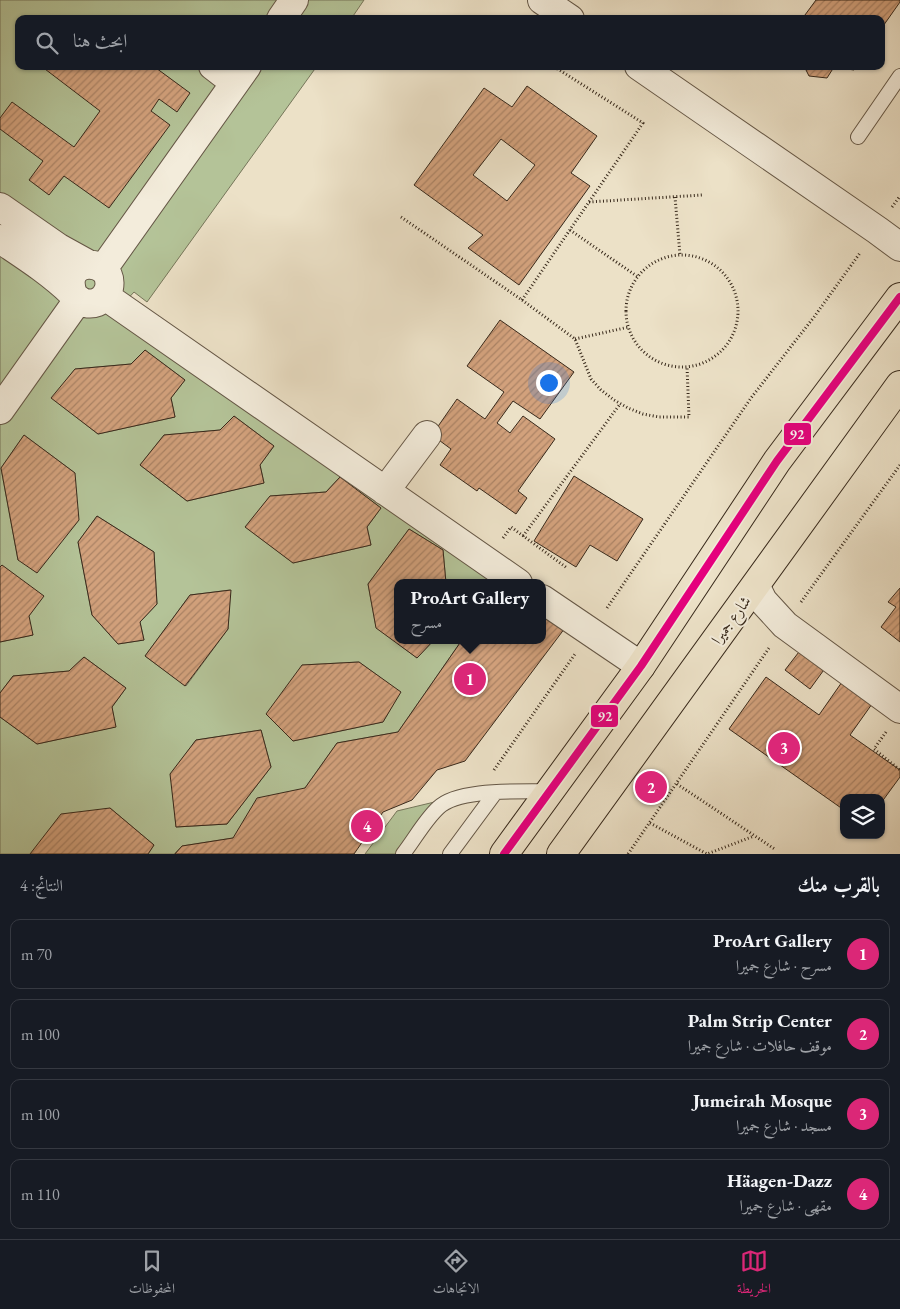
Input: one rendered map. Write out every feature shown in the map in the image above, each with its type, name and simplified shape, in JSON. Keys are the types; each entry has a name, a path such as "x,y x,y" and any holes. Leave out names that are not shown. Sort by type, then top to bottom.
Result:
{"main road":[{"path":"504,854 641,666 778,462 900,296"},
{"name":"شارع جميرا","path":"561,854 900,386"}],"street":[{"path":"284,15 294,0"},
{"path":"542,0 564,15"},
{"path":"95,267 241,75 225,70"},
{"path":"645,70 900,247"},
{"path":"0,207 59,248 108,275 109,290 106,296 92,304 75,297 47,271 0,239"},
{"path":"75,297 70,287 70,279 74,272 80,267 95,267"},
{"path":"106,296 512,579"},
{"path":"0,410 75,297"},
{"path":"385,491 427,435"},
{"path":"756,587 763,601 785,624 895,718"},
{"path":"546,602 641,666"}],"lane":[{"path":"858,137 900,76"},
{"path":"403,854 437,808 445,802 463,795 551,791"},
{"path":"450,854 495,793"}],"path":[{"path":"522,300 643,123 559,70"},
{"path":"589,202 702,195"},
{"path":"495,793 494,770 751,398 814,317 900,196"},
{"path":"675,197 680,255"},
{"path":"401,217 522,300 575,339 591,379 601,390 620,404 643,414 659,417 689,417 687,366"},
{"path":"570,230 638,277"},
{"path":"680,255 704,259 724,273 736,295 738,307 738,319 734,331 724,347 710,359 699,364 687,366 674,366 650,356 641,348 629,327 626,314 631,288 638,277 656,261 680,255"},
{"path":"575,339 629,327"},
{"path":"523,536 620,404"},
{"path":"628,854 785,624 900,465"},
{"path":"487,561 511,527 566,568"},
{"path":"895,718 874,749 900,770"},
{"path":"677,784 776,850"},
{"path":"650,823 707,854 755,836"}],"green space":[{"path":"0,0 364,0 354,15 15,15 15,70 314,70 147,302 134,292 112,316 496,579 446,579 443,550 409,529 368,584 376,627 394,641 394,644 398,644 417,658 430,644 459,644 398,732 337,743 305,788 233,838 182,846 174,854 148,854 154,845 110,808 30,854 0,854 0,717 37,744 115,727 112,707 126,688 84,657 69,671 13,676 0,693 0,642 33,635 2,566 0,567","holes":["145,350 185,380 171,398 175,417 98,434 52,398 75,369 131,364","234,416 274,446 260,465 264,483 187,501 140,465 164,435 220,430","24,435 75,473 18,560 1,468","340,477 381,508 367,527 371,545 293,563 246,527 270,496 326,492","97,516 154,552 157,604 140,622 144,640 118,644 92,615 78,542","230,590 228,629 186,686 145,656 190,595","359,662 400,692 383,722 293,741 302,665","261,730 271,767 227,824 176,827 171,774 196,740"]},
{"path":"447,799 405,854 365,854 397,811"}],"building":[{"path":"816,0 900,0 885,23 885,15 805,15"},
{"path":"46,70 159,70 190,93 177,112 159,99 151,111 170,125 109,208 64,176 49,195 29,180 43,161 0,129 0,118 12,102 74,147 100,111"},
{"path":"806,70 832,70 827,78 809,76"},
{"path":"527,86 597,136 571,173 590,186 519,285 468,248 483,235 414,185 484,88 512,107","holes":["501,139 535,165 507,201 473,175"]},
{"path":"500,320 574,372 540,419 513,401 497,423 510,433 523,416 555,439 518,491 527,498 516,514 479,488 477,491 440,465 451,449 432,435 457,399 485,419 504,392 467,366"},
{"path":"145,350 185,380 171,398 175,417 98,434 51,398 75,369 131,364"},
{"path":"234,416 274,446 260,465 264,483 187,501 140,465 164,435 220,430"},
{"path":"24,435 75,473 79,520 37,573 18,560 1,468"},
{"path":"574,476 643,519 617,561 590,545 576,567 534,541"},
{"path":"340,477 381,508 367,527 371,545 293,563 245,527 270,496 326,492"},
{"path":"97,516 154,552 157,604 140,622 144,640 118,644 92,615 78,542"},
{"path":"409,529 443,550 446,579 394,579 394,641 376,628 368,584"},
{"path":"2,565 44,596 29,616 33,635 0,642 0,567"},
{"path":"900,588 900,642 881,627 896,607 888,602"},
{"path":"231,590 228,629 185,686 145,656 190,595"},
{"path":"546,609 568,624 465,761 437,770 412,800 383,812 354,854 175,854 182,846 233,838 257,798 305,788 337,743 398,732 459,644 546,644"},
{"path":"398,644 430,644 417,658"},
{"path":"802,648 826,667 810,689 785,670"},
{"path":"84,657 126,688 112,707 116,727 37,744 0,717 0,693 13,676 69,671"},
{"path":"359,662 401,692 383,722 293,741 266,714 302,665"},
{"path":"766,677 819,715 842,682 872,704 850,735 900,770 900,777 885,798 885,794 840,794 840,807 729,729"},
{"path":"261,730 271,767 227,824 176,827 170,774 196,740"},
{"path":"110,808 154,845 148,854 30,854 61,814"}],"transit line":[{"name":"92","path":"504,854 641,666 777,461 900,297"}],"place":[{"name":"ProArt Gallery","path":"470,679"},
{"name":"Jumeirah Mosque","path":"784,748"},
{"name":"Palm Strip Center","path":"651,787"},
{"name":"Häagen-Dazz","path":"367,826"}]}
